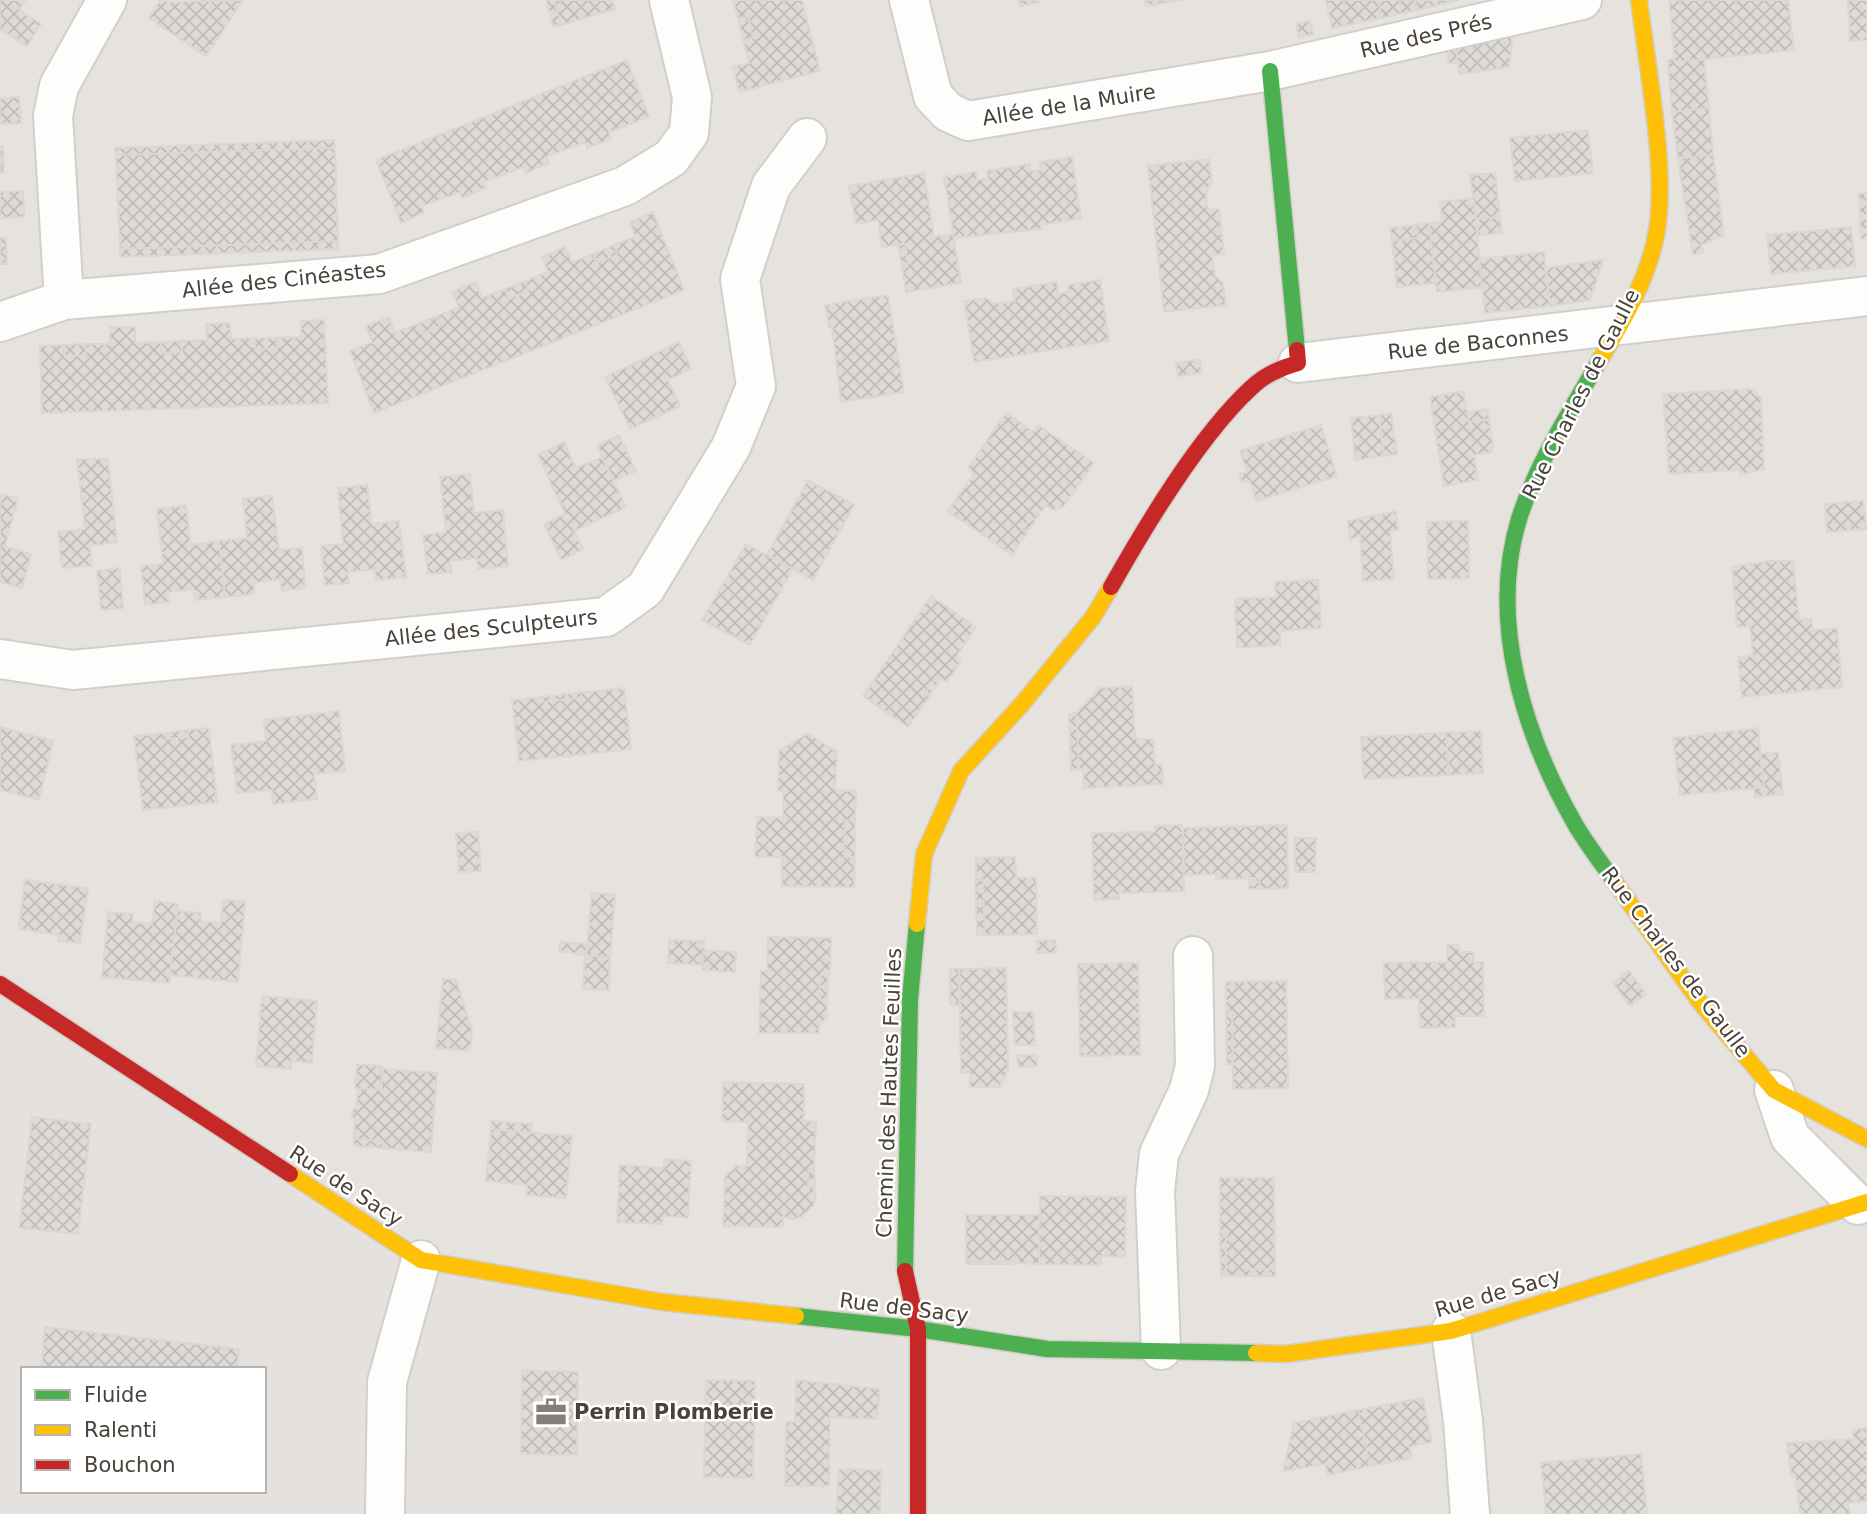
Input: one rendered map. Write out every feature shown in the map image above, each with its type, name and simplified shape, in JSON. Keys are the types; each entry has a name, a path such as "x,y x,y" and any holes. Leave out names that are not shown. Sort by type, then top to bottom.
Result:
{"street":[{"path":"64,300 53,116 58,86 107,0"},
{"name":"Allée des Cinéastes","path":"0,322 64,300 379,274 625,186 671,158 689,133 692,97 668,0"},
{"name":"Allée de la Muire","path":"909,0 933,96 948,112 968,121 1270,71"},
{"name":"Rue des Prés","path":"1270,71 1582,0"},
{"name":"Rue Charles de Gaulle","path":"1639,0 1660,205 1648,263 1620,326 1553,442 1519,520 1507,574 1508,612 1518,688 1538,748 1575,825 1699,1001 1774,1090 1790,1136 1863,1203"},
{"path":"1270,71 1298,363"},
{"name":"Allée des Sculpteurs","path":"0,659 74,670 606,617 645,589 731,447 756,386 740,279 771,186 807,138"},
{"name":"Rue de Baconnes","path":"1298,363 1867,296"},
{"name":"Chemin des Hautes Feuilles","path":"918,1514 918,1329 905,1269 909,999 924,853 961,771 1022,705 1093,617 1143,531 1215,428 1251,387 1275,370 1298,363"},
{"path":"1161,1350 1154,1191 1159,1154 1189,1090 1195,1066 1193,956"},
{"name":"Rue de Sacy","path":"0,984 421,1260 662,1302 918,1329 1047,1349 1286,1354 1451,1331 1863,1203"},
{"name":"Rue Charles de Gaulle","path":"1774,1090 1867,1139"},
{"path":"386,1514 387,1382 421,1260"},
{"path":"1451,1331 1463,1421 1470,1514"}],"shaded area":[{"path":"0,0 1867,0 1867,1514 918,1514 421,1260 0,963"},
{"path":"0,963 421,1260 918,1329 918,1514 0,1514"}],"building":[{"path":"0,0 25,0 19,10 41,24 27,46 0,29"},
{"path":"160,0 243,0 206,56 149,18"},
{"path":"546,0 554,0 561,25 553,26"},
{"path":"554,0 612,0 615,9 561,25"},
{"path":"733,0 802,0 820,71 739,92 733,67 749,63 743,40 753,38 748,17 738,19"},
{"path":"1019,0 1038,0 1039,2 1020,6"},
{"path":"1145,0 1183,0 1146,6"},
{"path":"1326,0 1378,0 1382,18 1332,28"},
{"path":"1378,0 1415,0 1417,10 1382,18"},
{"path":"1415,0 1460,0 1417,10"},
{"path":"1669,0 1788,0 1794,50 1675,62"},
{"path":"1848,0 1867,0 1867,40 1850,41"},
{"path":"748,17 753,38 743,40 738,19"},
{"path":"1310,21 1313,34 1299,37 1296,24"},
{"path":"1513,33 1509,67 1459,74 1456,46"},
{"path":"1456,46 1458,63 1449,63 1446,48"},
{"path":"1674,59 1675,62 1704,59 1709,108 1672,112 1668,60"},
{"path":"627,60 649,117 609,132 611,139 587,148 585,142 546,157 549,163 526,173 523,167 483,182 486,188 462,198 460,192 422,206 424,213 401,223 376,160"},
{"path":"19,97 21,123 0,124 0,98"},
{"path":"1709,108 1713,155 1678,158 1672,112"},
{"path":"1588,130 1593,173 1515,181 1510,138"},
{"path":"334,140 335,148 116,155 115,148"},
{"path":"0,146 3,146 4,172 0,173"},
{"path":"335,148 338,241 120,249 116,155"},
{"path":"1713,155 1724,235 1701,245 1704,252 1693,255 1678,158"},
{"path":"1072,157 1081,218 1041,225 1041,229 954,238 944,177 976,172 977,180 988,178 987,171 1030,164 1030,171 1041,170 1040,162"},
{"path":"1209,159 1212,181 1206,193 1208,210 1219,209 1224,254 1212,255 1215,276 1223,283 1226,305 1164,312 1148,166"},
{"path":"924,173 934,237 953,234 961,283 906,292 902,267 908,266 905,244 882,247 878,220 856,224 849,186"},
{"path":"1495,173 1500,217 1476,219 1470,175"},
{"path":"23,191 24,217 0,218 0,192"},
{"path":"1867,193 1867,239 1861,239 1859,194"},
{"path":"1474,198 1482,287 1437,292 1429,223 1442,222 1440,202"},
{"path":"653,212 684,290 374,413 350,351 372,342 366,326 389,317 395,333 417,324 421,334 441,326 437,316 459,307 452,292 476,282 482,298 505,289 508,299 528,291 525,281 548,272 542,257 565,247 572,262 593,254 597,263 617,255 614,245 635,237 630,222"},
{"path":"1500,217 1502,233 1478,235 1476,219"},
{"path":"1429,223 1436,283 1397,287 1392,241 1418,238 1416,225"},
{"path":"1416,225 1418,238 1392,241 1390,228"},
{"path":"1851,227 1855,266 1771,274 1767,235"},
{"path":"0,238 6,238 7,264 0,264"},
{"path":"338,241 338,249 120,257 120,249"},
{"path":"898,244 905,244 908,266 902,267"},
{"path":"614,245 617,255 597,263 593,254"},
{"path":"1544,252 1550,306 1485,313 1479,259"},
{"path":"1603,260 1590,300 1550,306 1545,268"},
{"path":"1100,280 1109,341 974,362 964,301 986,298 995,304 1015,301 1013,289 1057,282 1058,294 1069,292 1068,285"},
{"path":"525,281 528,291 508,299 505,289"},
{"path":"888,295 904,392 841,402 832,327 829,327 825,305"},
{"path":"437,316 441,326 421,334 417,324"},
{"path":"324,320 328,403 42,413 40,346 64,345 65,356 86,355 86,344 110,344 110,327 135,327 135,343 161,342 161,353 182,352 181,341 207,340 206,324 230,323 231,339 255,338 255,349 277,348 276,338 301,337 301,321"},
{"path":"255,338 276,338 277,348 255,349"},
{"path":"181,341 182,352 161,353 161,342"},
{"path":"679,342 691,369 668,380 680,406 630,429 605,377"},
{"path":"86,344 86,355 65,356 64,345"},
{"path":"1200,359 1201,373 1178,376 1176,363"},
{"path":"1751,389 1761,398 1764,469 1740,475 1741,470 1669,474 1663,394"},
{"path":"1463,391 1469,422 1489,419 1493,448 1491,452 1474,455 1478,480 1444,486 1430,397"},
{"path":"1487,409 1489,419 1469,422 1467,412"},
{"path":"1006,413 1034,432 1038,425 1094,463 1063,507 1053,510 1046,505 1035,520 1031,517 1023,530 1027,533 1012,555 948,511 974,474 968,468"},
{"path":"1391,413 1397,454 1384,456 1379,415"},
{"path":"1379,415 1384,456 1355,460 1351,418"},
{"path":"1321,425 1337,476 1256,501 1250,481 1242,483 1240,478 1239,474 1247,472 1240,451"},
{"path":"619,435 636,471 614,481 597,446"},
{"path":"564,442 576,468 602,457 626,507 574,531 583,549 561,560 544,524 565,514 538,455"},
{"path":"77,459 108,459 117,542 90,546 92,566 62,568 58,532 85,529"},
{"path":"470,474 474,513 503,510 508,566 478,569 477,558 450,561 452,572 428,574 423,535 446,532 440,477"},
{"path":"808,480 854,505 813,580 767,555"},
{"path":"367,485 372,524 399,521 406,577 376,580 375,569 348,572 349,583 325,585 321,546 343,544 338,488"},
{"path":"0,494 18,498 5,546 31,554 22,588 0,582"},
{"path":"272,495 279,550 302,548 305,588 282,591 280,579 254,583 254,594 225,597 219,541 247,538 243,499"},
{"path":"1863,501 1867,529 1827,532 1825,504"},
{"path":"186,505 191,545 219,541 225,597 195,600 194,589 167,592 169,602 145,605 141,566 163,564 157,509"},
{"path":"1396,511 1398,530 1390,532 1394,579 1363,581 1360,535 1350,540 1348,521"},
{"path":"1031,517 1035,520 1027,533 1023,530"},
{"path":"1468,521 1469,578 1428,579 1427,522"},
{"path":"746,544 793,569 750,645 702,620"},
{"path":"1768,561 1793,561 1799,620 1811,619 1813,630 1837,628 1842,687 1742,697 1738,657 1753,656 1750,626 1737,627 1732,567"},
{"path":"120,568 123,608 101,610 97,571"},
{"path":"1318,580 1321,628 1280,631 1280,645 1237,648 1235,599 1276,597 1275,582"},
{"path":"931,596 976,627 956,657 961,661 947,682 937,676 925,693 930,695 908,727 863,696"},
{"path":"937,676 941,679 930,695 925,693"},
{"path":"1132,686 1135,739 1153,739 1155,765 1162,765 1163,784 1084,788 1083,769 1079,769 1076,713 1100,688"},
{"path":"624,688 631,749 519,761 512,700 542,697 543,702 576,698 576,693"},
{"path":"576,693 576,698 543,702 542,697"},
{"path":"339,711 345,771 314,774 317,799 273,804 272,790 237,793 231,745 266,741 264,720"},
{"path":"1076,713 1079,769 1071,770 1069,714"},
{"path":"0,727 53,741 39,800 0,790"},
{"path":"209,728 217,802 143,810 134,736 165,733 166,739 188,737 187,730"},
{"path":"1758,728 1764,787 1680,795 1673,738"},
{"path":"187,730 188,737 166,739 165,733"},
{"path":"1481,731 1483,773 1449,775 1446,733"},
{"path":"808,733 837,752 835,790 856,791 855,821 845,820 844,857 855,857 854,887 782,886 782,857 755,857 757,817 783,818 783,791 778,791 779,751"},
{"path":"1446,733 1449,775 1364,779 1361,737"},
{"path":"1778,752 1783,794 1755,797 1754,787 1764,787 1760,754"},
{"path":"845,820 855,821 855,857 844,857"},
{"path":"1182,825 1184,891 1119,893 1119,899 1094,900 1092,833 1155,832 1155,826"},
{"path":"1287,825 1288,888 1260,889 1259,878 1216,879 1216,874 1184,875 1183,828"},
{"path":"478,832 481,871 459,872 456,833"},
{"path":"1295,838 1316,838 1315,872 1295,872"},
{"path":"1015,857 1016,878 1036,878 1037,934 985,935 983,880 976,881 976,858"},
{"path":"1249,878 1259,878 1260,889 1249,889"},
{"path":"25,880 88,888 80,943 58,941 59,935 19,929"},
{"path":"975,880 983,880 985,935 977,935"},
{"path":"592,893 615,895 610,958 586,955"},
{"path":"223,900 245,902 238,982 170,975 177,911 201,913 200,921 221,923"},
{"path":"155,901 178,904 169,983 102,977 108,912 133,914 132,922 152,924"},
{"path":"768,937 831,938 830,975 820,975 819,998 827,1006 827,1018 819,1025 819,1033 759,1033 761,971 767,972"},
{"path":"669,940 704,941 703,965 668,963"},
{"path":"1055,940 1056,953 1037,953 1037,941"},
{"path":"560,942 588,944 586,955 559,951"},
{"path":"1459,944 1459,952 1473,952 1474,962 1483,962 1484,1016 1455,1016 1455,1027 1420,1028 1419,998 1385,999 1384,963 1447,962 1447,945"},
{"path":"704,950 736,952 735,972 702,970"},
{"path":"585,955 610,958 609,990 583,989"},
{"path":"1138,963 1140,1055 1080,1056 1078,964"},
{"path":"950,968 959,969 960,1005 950,1005"},
{"path":"1006,968 1008,1069 1000,1087 970,1087 970,1072 961,1073 959,969"},
{"path":"1629,971 1646,994 1630,1006 1613,983"},
{"path":"820,975 828,975 827,1006 819,998"},
{"path":"443,979 456,980 472,1030 470,1051 436,1048"},
{"path":"1286,981 1288,1088 1233,1089 1232,1011 1226,1012 1226,982"},
{"path":"262,996 317,1001 312,1063 291,1061 291,1069 256,1066"},
{"path":"1232,1011 1233,1063 1227,1064 1226,1012"},
{"path":"1013,1012 1033,1012 1035,1045 1015,1045"},
{"path":"1017,1055 1037,1055 1037,1066 1018,1067"},
{"path":"357,1064 382,1066 381,1090 355,1088"},
{"path":"383,1069 437,1073 431,1152 382,1148 383,1141 354,1139 355,1118 352,1118 358,1089 381,1090"},
{"path":"723,1082 804,1084 804,1121 816,1122 814,1169 808,1169 808,1187 813,1187 816,1197 813,1206 801,1217 783,1217 783,1227 723,1226 725,1177 736,1166 747,1166 748,1122 722,1121"},
{"path":"32,1117 91,1124 78,1234 19,1228"},
{"path":"491,1121 532,1124 531,1133 491,1129"},
{"path":"491,1129 572,1136 566,1198 526,1195 527,1185 486,1181"},
{"path":"354,1139 383,1141 382,1148 354,1146"},
{"path":"664,1159 691,1161 688,1218 663,1216 662,1224 617,1222 620,1165 664,1168"},
{"path":"808,1169 814,1169 815,1188 808,1187"},
{"path":"1220,1178 1274,1178 1275,1269 1250,1269 1250,1276 1226,1276 1226,1237 1220,1237"},
{"path":"1040,1196 1126,1197 1125,1257 1101,1256 1101,1265 1039,1264"},
{"path":"966,1215 1039,1215 1039,1264 966,1261"},
{"path":"1220,1237 1226,1237 1226,1276 1221,1276"},
{"path":"966,1261 1014,1261 1014,1264 966,1264"},
{"path":"1250,1269 1275,1269 1275,1276 1250,1276"},
{"path":"45,1327 239,1349 237,1367 41,1367"},
{"path":"522,1370 578,1372 577,1455 521,1454"},
{"path":"706,1380 755,1381 753,1478 704,1477"},
{"path":"796,1380 880,1389 877,1419 830,1417 829,1486 785,1486 786,1422 795,1422"},
{"path":"1423,1398 1432,1442 1409,1447 1412,1458 1370,1466 1358,1410"},
{"path":"1358,1410 1370,1466 1328,1475 1325,1464 1283,1471 1294,1423"},
{"path":"1867,1428 1867,1501 1848,1503 1850,1514 1800,1514 1795,1474 1791,1474 1787,1443 1854,1439 1852,1430"},
{"path":"1641,1454 1647,1514 1546,1514 1541,1463"},
{"path":"839,1469 881,1470 880,1514 836,1514"}],"traffic: fast":[{"path":"1270,71 1297,350"},
{"path":"1601,358 1556,437 1526,498 1510,558 1508,597 1516,676 1540,753 1575,824 1617,885"},
{"path":"905,1271 910,999 917,924"},
{"path":"796,1316 918,1329 1047,1349 1256,1353"}],"traffic: slow":[{"path":"1601,358 1642,280 1649,264 1657,230 1660,176 1658,147 1639,0"},
{"path":"917,924 924,854 961,771 1022,704 1093,617 1111,587"},
{"path":"1617,885 1699,1001 1774,1090 1867,1139"},
{"path":"290,1174 421,1260 662,1302 796,1316"},
{"path":"1256,1353 1286,1354 1451,1331 1867,1202"}],"traffic: jam":[{"path":"1111,587 1157,509 1212,431 1256,383 1273,372 1298,363 1297,350"},
{"path":"0,984 290,1174"},
{"path":"905,1271 918,1329 918,1514"}],"place":[{"name":"Perrin Plomberie","path":"551,1412"}]}
